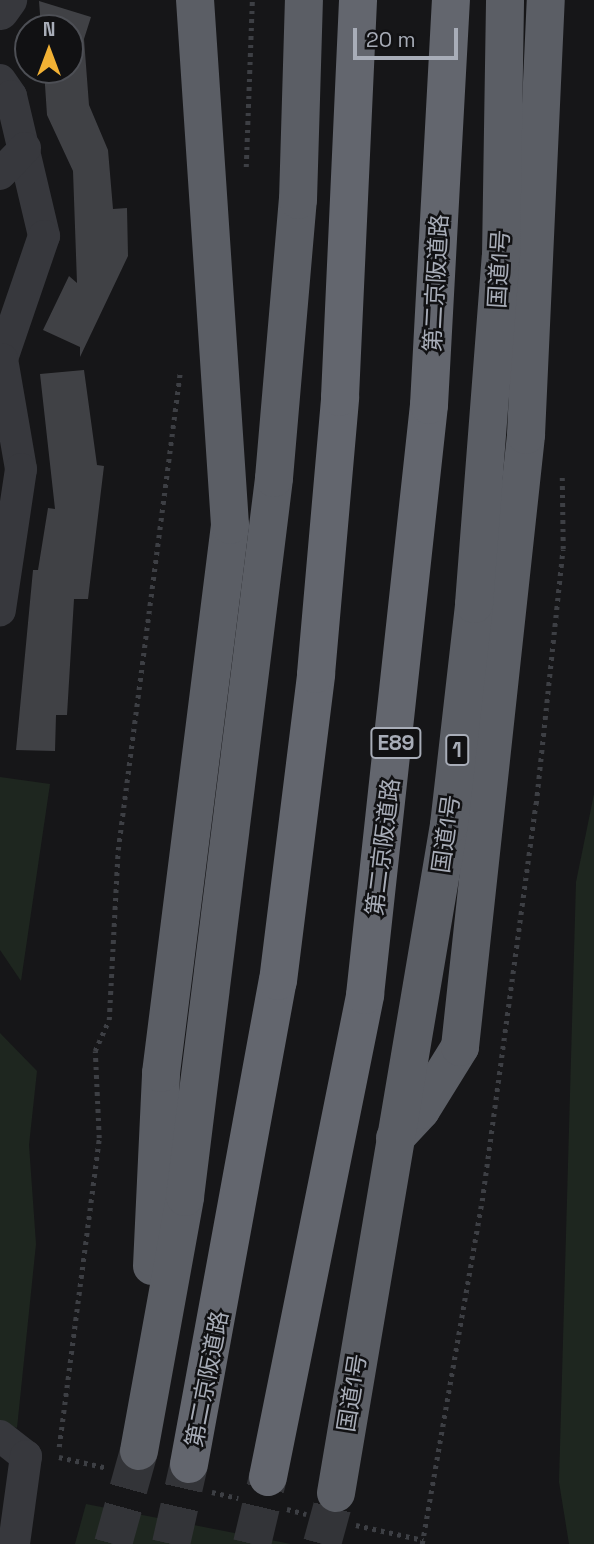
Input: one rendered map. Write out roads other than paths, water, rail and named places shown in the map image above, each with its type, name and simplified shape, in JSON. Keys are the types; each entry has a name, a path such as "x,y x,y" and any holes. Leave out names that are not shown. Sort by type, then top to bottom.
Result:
{"highway":[{"path":"146,1408 161,1073 230,525 195,0"},
{"path":"125,1460 146,1408 185,1197 274,478 298,200 304,0"},
{"name":"第二京阪道路","path":"198,1478 276,994 316,674 340,397 358,0"},
{"name":"第二京阪道路","path":"263,1494 370,954 429,405 451,0"},
{"name":"国道1号","path":"331,1510 449,825 474,604 501,257 505,0"},
{"path":"395,1139 421,1111 460,1047 526,435 546,0"}],"street":[{"path":"0,11 8,0"},
{"path":"0,80 12,96 44,236 2,359 20,469 0,610"},
{"path":"0,174 25,148"},
{"path":"0,1436 26,1456 14,1544"}],"tunnel":[{"path":"113,1544 139,1451"},
{"path":"171,1544 189,1464"},
{"path":"252,1544 268,1477"},
{"path":"322,1544 336,1493"}]}
